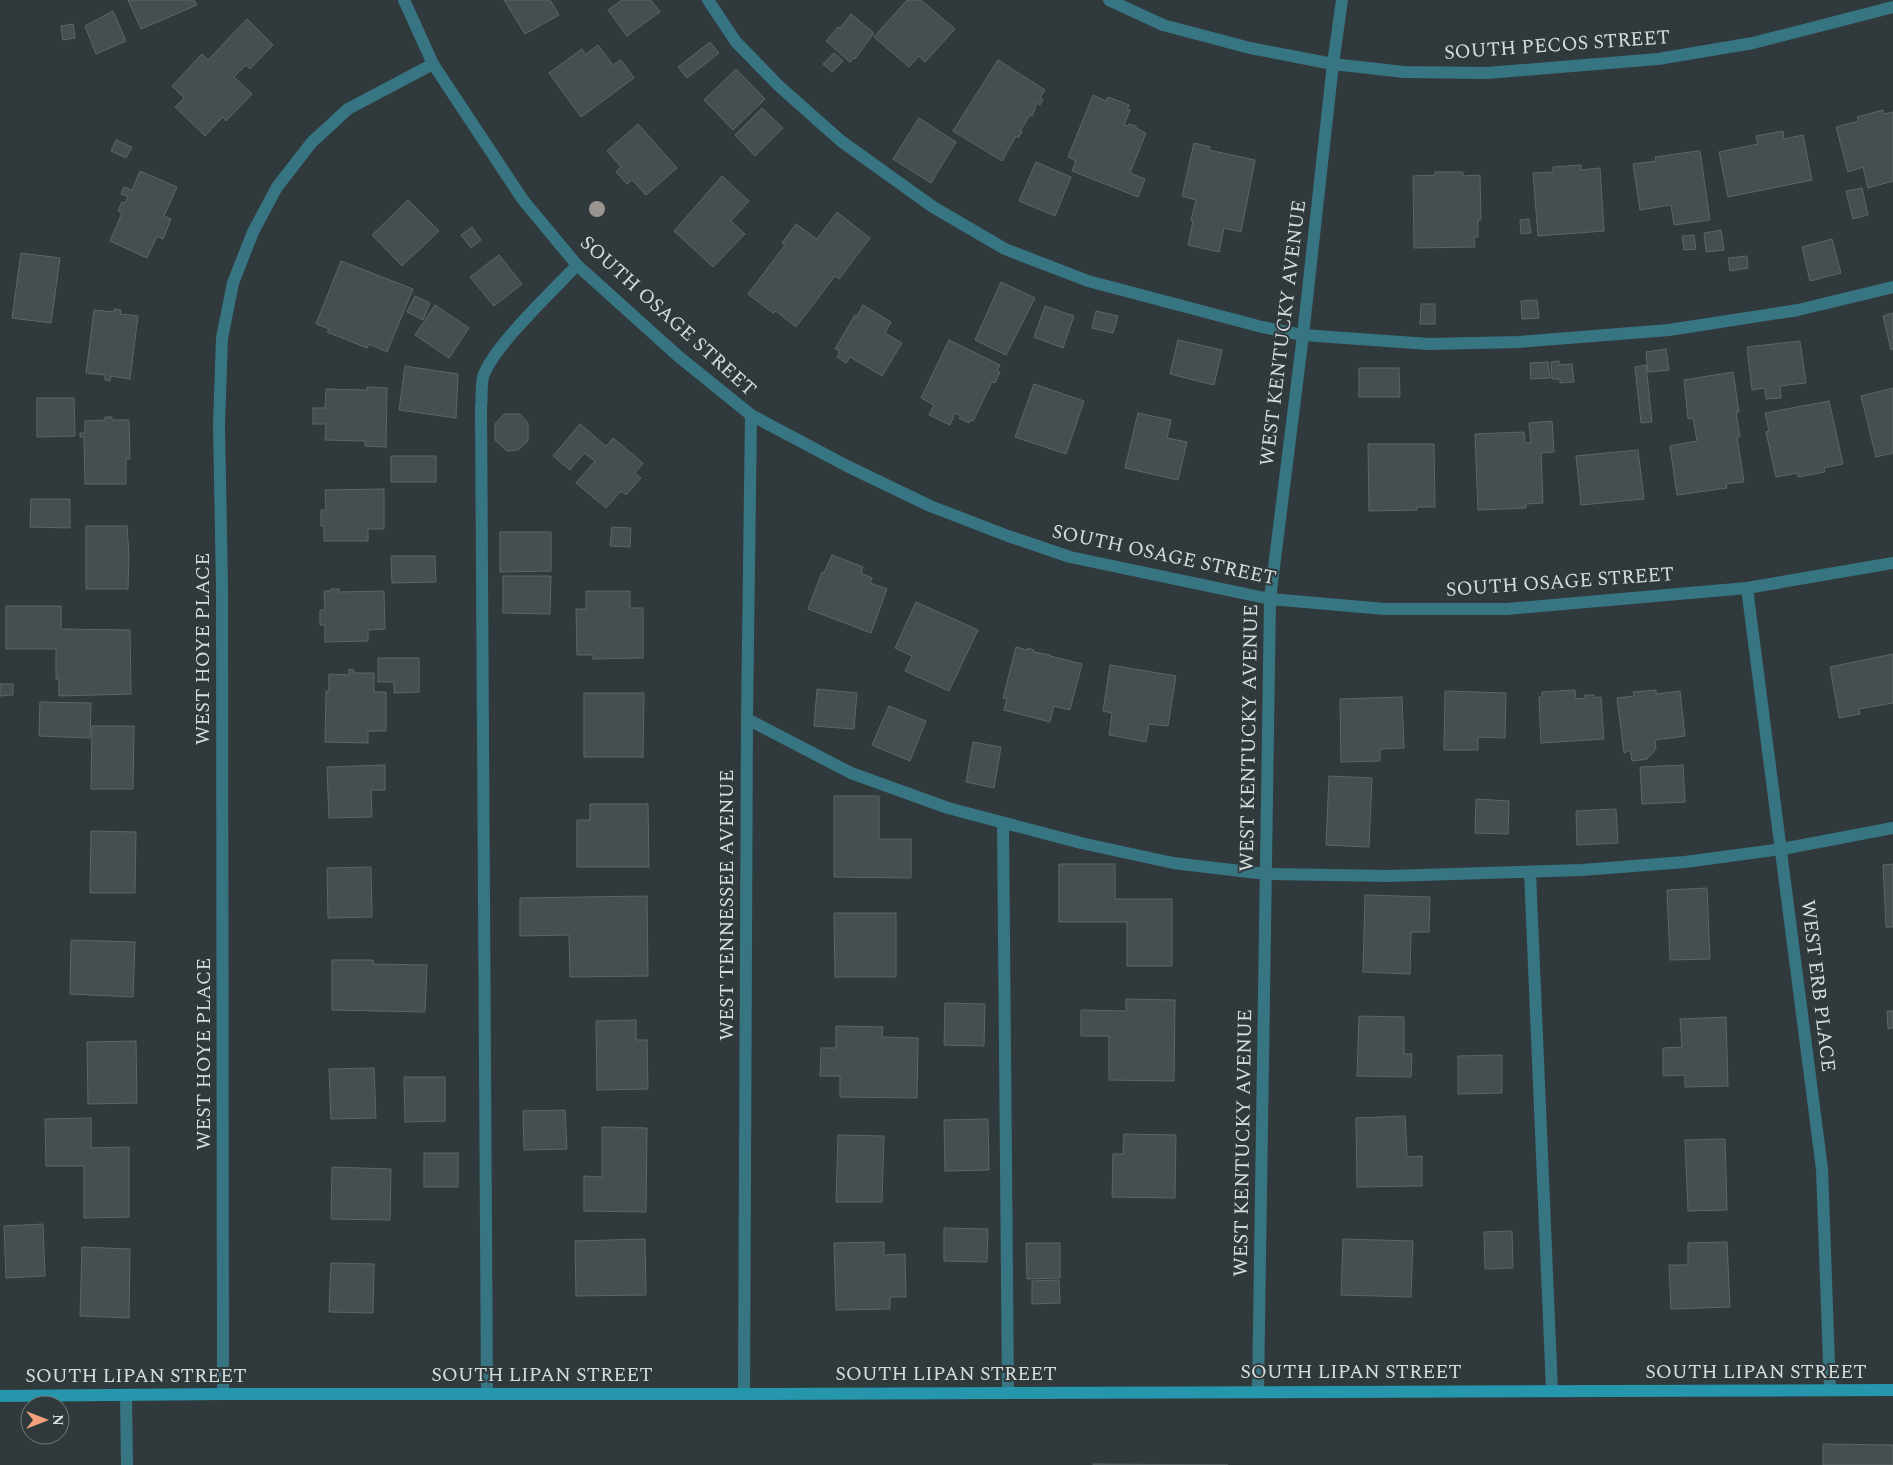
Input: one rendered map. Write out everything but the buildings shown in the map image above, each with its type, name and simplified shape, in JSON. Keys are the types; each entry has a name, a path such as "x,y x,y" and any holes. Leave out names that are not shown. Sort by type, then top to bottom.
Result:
{"street":[{"path":"404,0 433,64"},
{"path":"708,0 736,42 779,86 842,142 933,207 1005,249 1088,281 1262,327 1302,335 1429,344 1518,342 1669,330 1798,310 1893,287"},
{"name":"SOUTH PECOS STREET","path":"1109,0 1163,25 1250,48 1333,64 1404,72 1488,73 1658,59 1753,43 1893,8"},
{"name":"WEST KENTUCKY AVENUE","path":"1258,1391 1270,599 1342,0"},
{"name":"SOUTH OSAGE STREET","path":"433,64 523,200 578,265 678,356 751,415 847,466 930,506 1008,536 1070,557 1270,599 1385,610 1507,608 1747,588 1893,562"},
{"name":"WEST HOYE PLACE","path":"223,1394 222,587 219,425 222,338 233,283 253,232 277,187 312,142 348,109 433,64"},
{"path":"488,1394 481,417 483,377 492,358 520,325 578,265"},
{"name":"WEST TENNESSEE AVENUE","path":"744,1394 747,719 751,415"},
{"name":"WEST ERB PLACE","path":"1747,588 1822,1169 1830,1390"},
{"path":"747,719 851,773 948,808 1080,843 1173,863 1266,874 1388,876 1582,870 1685,862 1782,849 1893,828"},
{"path":"1003,823 1008,1392"},
{"path":"1530,872 1552,1391"},
{"name":"SOUTH LIPAN STREET","path":"0,1396 1893,1390"},
{"path":"126,1395 127,1465"}]}
